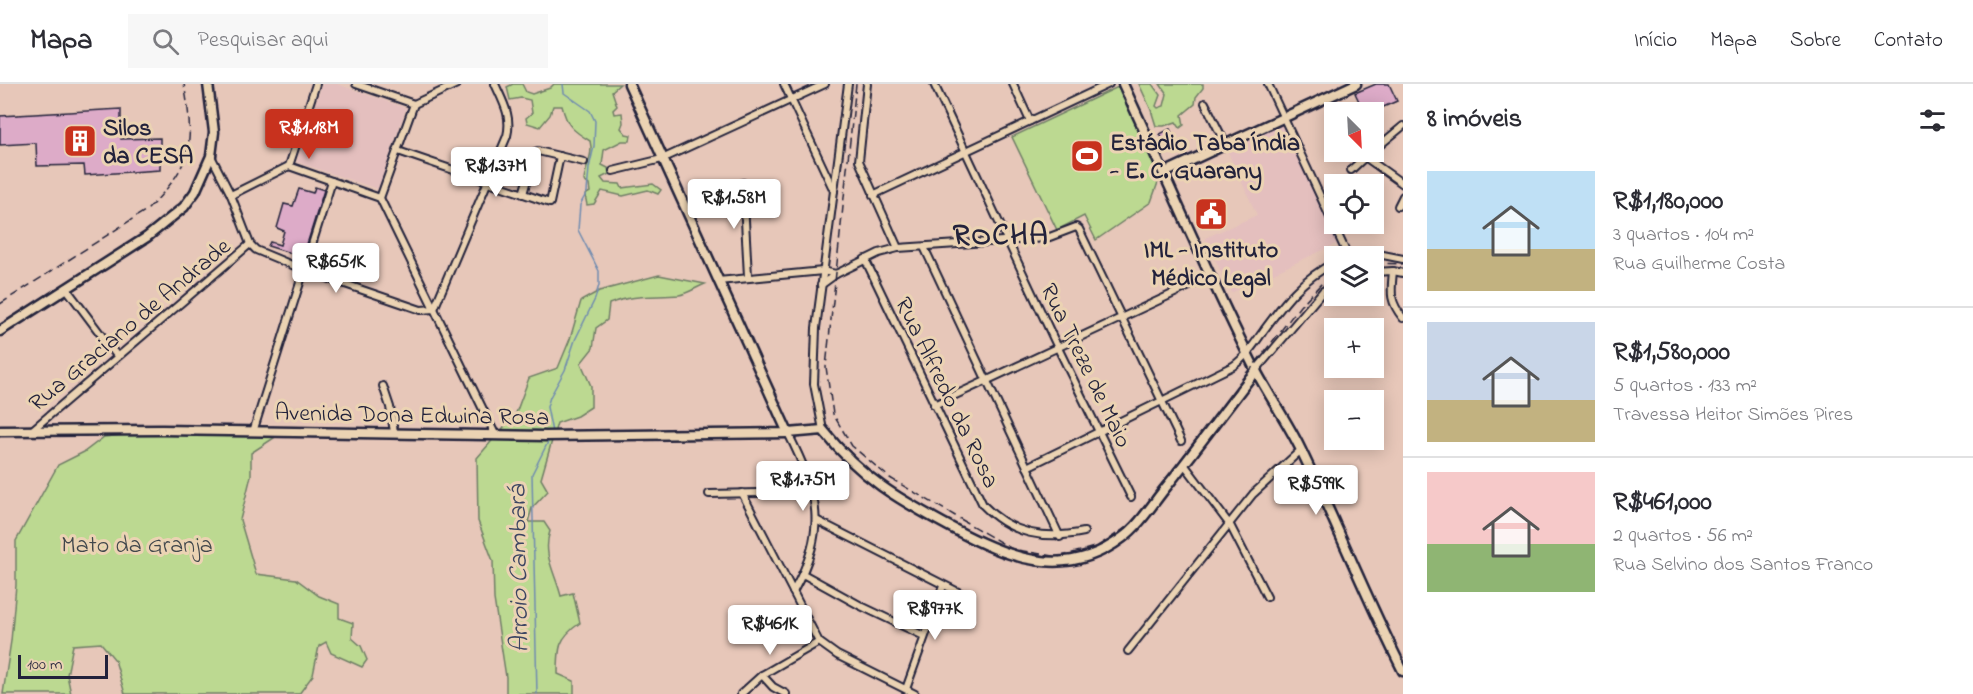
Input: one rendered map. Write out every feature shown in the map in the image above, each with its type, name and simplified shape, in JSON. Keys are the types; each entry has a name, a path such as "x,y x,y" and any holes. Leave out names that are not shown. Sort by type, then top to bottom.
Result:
{"street":[{"path":"0,331 147,237 178,213 195,192 211,156 214,132 207,84"},
{"path":"231,195 289,166 316,84"},
{"path":"356,84 414,104 457,84"},
{"path":"434,309 489,182 510,124 508,112 495,84"},
{"path":"629,84 806,469 814,492 816,520 813,546 803,574 793,592"},
{"path":"784,84 834,191"},
{"path":"613,171 662,159 825,84"},
{"path":"848,84 821,285 813,370 823,430 847,460 862,473 909,505 990,548 1038,562 1055,562 1085,558 1103,551 1124,537 1184,464 1256,370 1324,290"},
{"path":"867,84 859,161 898,248"},
{"name":"Rua Treze de Maio","path":"934,84 1131,497"},
{"path":"1013,84 1030,121"},
{"path":"873,195 1109,84"},
{"path":"1123,84 1211,276 1256,370 1301,450 1403,671"},
{"path":"1268,84 1342,246"},
{"path":"1164,173 1356,84"},
{"path":"1205,103 1226,145"},
{"path":"380,198 414,104"},
{"path":"1384,142 1403,126"},
{"path":"398,151 552,202 560,156"},
{"path":"523,194 535,152 584,162"},
{"path":"211,156 231,195 250,244 263,254 421,310 434,309"},
{"path":"1351,170 1360,162"},
{"path":"1372,162 1403,184"},
{"path":"289,166 380,198 495,434"},
{"path":"253,432 332,182"},
{"path":"743,183 748,276"},
{"path":"1398,206 1403,196"},
{"path":"821,285 836,274 865,259 898,248 1047,238 1072,227 1080,229 1181,441"},
{"name":"Rua Graciano de Andrade","path":"30,431 250,244"},
{"path":"924,247 1060,537"},
{"path":"1384,255 1403,259"},
{"name":"Rua Alfredo da Rosa","path":"865,259 983,505 988,511 1016,529 1037,535 1060,537 1084,532"},
{"path":"1028,467 1233,366 1248,353 1298,286 1324,268"},
{"path":"718,281 748,276 823,271 836,274"},
{"path":"1384,271 1403,273"},
{"path":"1393,271 1391,298 1403,318"},
{"path":"934,405 986,383 1211,276"},
{"path":"66,288 117,356"},
{"path":"383,386 390,407 394,432"},
{"name":"Avenida Dona Edwina Rosa","path":"0,431 394,432 558,436 788,433 823,430"},
{"path":"1128,651 1259,488 1301,450"},
{"path":"1184,464 1230,525 1267,597"},
{"path":"709,494 814,492"},
{"path":"742,493 819,642 837,655 915,694"},
{"path":"816,520 964,595"},
{"path":"803,574 861,606 924,636"},
{"path":"906,689 943,586"},
{"path":"741,694 762,675 819,642"},
{"path":"762,675 773,687 786,694"}],"shaded area":[{"path":"322,84 337,84 406,108 378,189 297,162"},
{"path":"1284,124 1324,212 1324,234 1334,234 1338,243 1324,246 1324,250 1231,293 1205,238 1257,215 1227,150"}],"green space":[{"path":"522,84 526,92 532,94 550,88 554,84 620,84 612,91 617,106 613,110 614,114 622,113 621,128 626,134 631,135 630,141 622,141 604,150 602,165 608,168 609,174 601,178 605,183 620,184 622,188 653,184 661,190 658,194 648,190 623,196 602,191 594,204 587,205 585,195 590,192 589,185 584,181 591,151 590,141 571,127 562,106 553,106 550,115 540,127 527,123 526,118 532,113 530,100 521,98 510,100 507,87"},
{"path":"1139,84 1152,84 1160,95 1156,106 1158,108 1164,106 1167,94 1160,84 1203,84 1203,88 1196,97 1195,104 1182,115 1184,125 1180,128 1176,122 1156,126"},
{"name":"Estádio Taba Índia - E. C. Guarany","path":"1120,86 1161,174 1151,202 1096,240 1084,216 1057,230 1012,137"},
{"path":"659,275 705,284 682,294 635,297 609,304 607,320 596,328 593,348 581,363 591,386 591,407 577,416 557,423 541,479 548,491 532,508 528,522 544,522 550,531 548,556 561,596 573,593 580,623 563,639 558,657 558,674 574,681 574,694 506,694 506,677 494,599 493,561 478,521 477,458 516,413 529,378 558,368 570,339 581,301 599,291"},
{"name":"Mato da Granja","path":"163,431 193,436 277,436 251,453 251,476 240,520 256,574 296,579 319,596 339,604 339,618 353,623 352,638 361,646 367,660 362,667 331,653 326,642 319,646 313,675 299,694 125,694 115,660 101,643 73,645 67,675 71,694 3,694 16,585 16,541 58,465 84,452 104,437"}],"building":[{"path":"1376,84 1389,84 1397,101 1384,107 1384,102 1359,102 1355,93"},
{"name":"Silos da CESA","path":"121,109 121,139 160,138 160,170 85,175 84,165 37,166 36,143 0,145 0,116"},
{"path":"1170,129 1177,144 1168,149 1160,134"},
{"path":"315,187 324,190 303,257 268,246 270,242 280,245 284,231 277,228 284,204 293,206 299,189 313,193"}],"waterway":[{"name":"Arroio Cambará","path":"552,432 547,407 550,397 565,370 575,340 595,299 599,285 599,271 578,230 580,205 587,192 594,146 595,121 590,111 564,93 563,84"},
{"name":"Arroio Cambará","path":"537,694 532,474 549,440"}],"railway":[{"path":"0,304 148,209 163,193 182,166 187,153 189,123 184,84"},
{"path":"856,84 826,367 833,414 852,446 890,478 1012,549 1058,557 1098,546 1130,525 1300,306 1324,282"},
{"path":"1384,263 1403,264"}],"place":[{"name":"Silos da CESA","path":"80,141"},
{"name":"Estádio Taba Índia - E. C. Guarany","path":"1087,156"},
{"name":"IML - Instituto Médico Legal","path":"1211,214"}],"district":[{"name":"ROCHA","path":"1001,234"}]}
